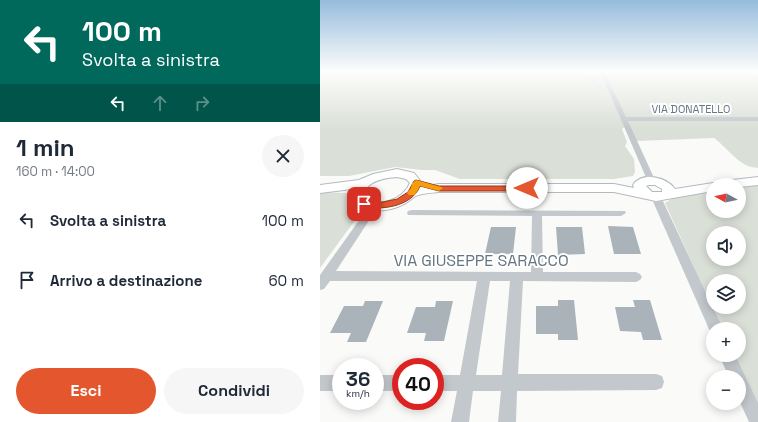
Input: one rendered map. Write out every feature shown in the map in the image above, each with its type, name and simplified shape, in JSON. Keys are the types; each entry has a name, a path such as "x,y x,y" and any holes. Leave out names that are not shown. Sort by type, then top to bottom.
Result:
{"street":[{"path":"611,91 713,322"},
{"name":"VIA DONATELLO","path":"624,119 758,119"},
{"path":"320,188 336,188 365,183 380,176 396,173 410,176 414,188"},
{"path":"746,182 758,181"},
{"path":"356,193 365,183"},
{"path":"364,204 378,206 400,201 414,188 654,189 706,187"},
{"path":"336,188 356,193"},
{"path":"356,193 357,197 364,204 367,212 366,219"},
{"path":"323,281 366,219 385,205"},
{"path":"412,213 621,213"},
{"path":"537,213 537,277"},
{"path":"507,422 517,276"},
{"name":"VIA GIUSEPPE SARACCO","path":"323,281 517,276 636,277"},
{"path":"460,422 484,277"},
{"path":"444,383 509,384 656,382"},
{"path":"320,383 332,383"},
{"path":"746,396 758,422"}],"shaded area":[{"path":"320,91 758,91 758,118 634,118 631,121 642,119 758,121 758,168 742,163 714,138 636,141 628,124 622,129 627,142 625,146 634,159 635,172 633,176 614,179 460,179 435,170 395,167 349,176 320,176"},
{"path":"758,185 758,408 746,382 746,370 741,370 737,362 746,362 746,322 719,322 715,314 746,314 746,274 706,274 706,294 665,203 678,195 706,192 706,218 746,218 746,187"},
{"path":"320,192 346,193 350,195 351,200 359,207 361,212 320,268"}],"building":[{"path":"608,226 633,227 641,254 614,254"},
{"path":"491,227 516,227 513,254 485,254"},
{"path":"556,227 582,227 585,254 558,255"},
{"path":"558,300 574,300 578,340 558,340 558,334 536,334 536,306 558,306"},
{"path":"633,300 650,300 662,340 643,340 641,332 620,331 615,307 635,307"},
{"path":"365,301 383,301 366,342 347,342 351,333 330,333 344,306 363,306"},
{"path":"436,301 453,301 444,341 424,341 426,333 407,333 416,307 435,307"}],"slow traffic":[{"path":"412,193 416,188 416,183 439,188"}],"route":[{"path":"364,204 378,206 400,201 412,193 416,188 416,183 439,188 527,188"}]}
